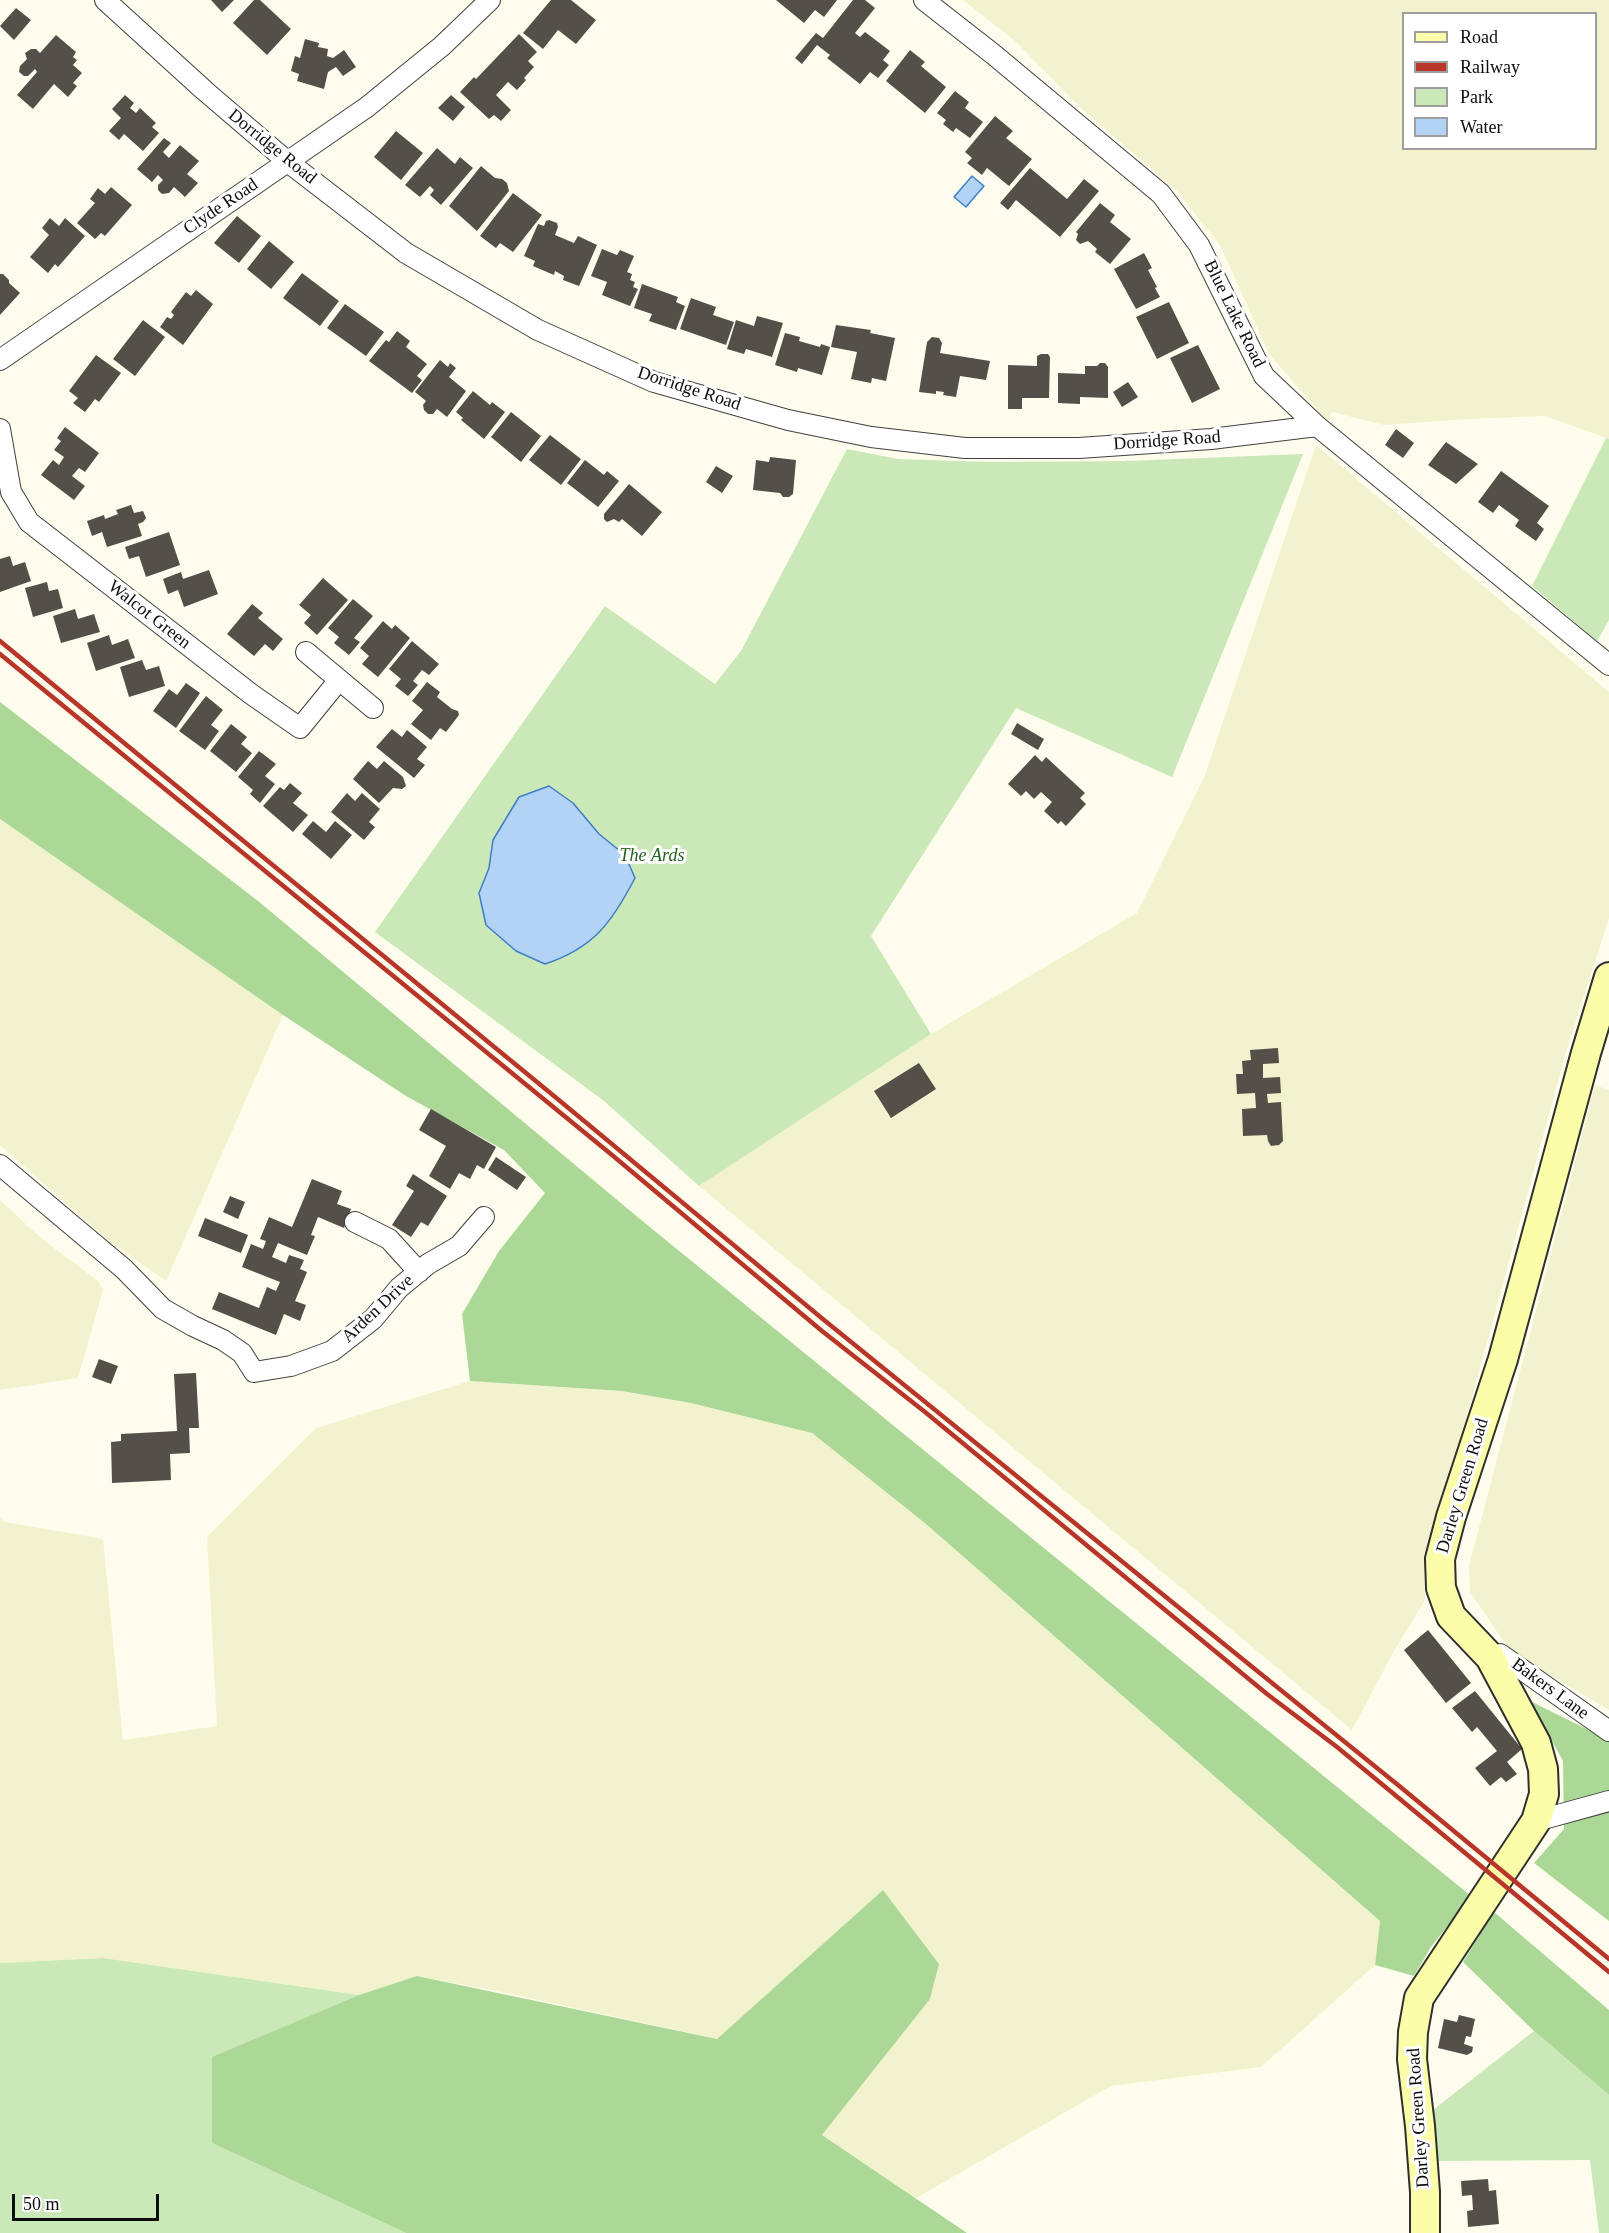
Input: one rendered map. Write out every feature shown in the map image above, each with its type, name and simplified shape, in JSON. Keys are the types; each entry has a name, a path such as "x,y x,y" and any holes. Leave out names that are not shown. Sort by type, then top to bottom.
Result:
{"street":[{"name":"Dorridge Road","path":"105,0 205,91 288,162 406,253 538,330 654,382 788,420 871,437 965,448 1079,448 1211,440 1317,426"},
{"name":"Clyde Road","path":"0,360 367,107 442,46 490,0"},
{"name":"Blue Lake Road","path":"924,0 993,54 1161,194 1199,245 1264,376 1317,426 1609,665"},
{"name":"Walcot Green","path":"0,429 10,492 29,522 251,694 300,728 339,680"},
{"path":"306,652 373,708"},
{"name":"Darley Green Road","path":"1425,2233 1425,2192 1412,2059 1419,1998 1536,1821 1544,1794 1543,1769 1536,1743 1490,1657 1451,1616 1441,1588 1440,1559 1451,1517 1503,1359 1586,1053 1609,977"},
{"name":"Arden Drive","path":"0,1165 124,1269 163,1309 223,1340 242,1353 254,1372 291,1366 332,1351 374,1319 399,1288 459,1246 484,1217"},
{"path":"355,1222 389,1239 419,1272"},
{"name":"Bakers Lane","path":"1490,1657 1500,1654 1609,1731"},
{"path":"1536,1821 1609,1801"}],"green space":[{"path":"963,0 1609,0 1609,439 1545,416 1384,425 1332,412 1328,422 1269,354 1220,245 1177,191 1081,108 1015,41"},
{"path":"1606,438 1609,439 1609,620 1597,641 1532,586"},
{"path":"1316,445 1609,692 1609,918 1566,1052 1424,1574 1425,1600 1394,1651 1352,1730 699,1186 931,1034 1137,913 1205,775"},
{"name":"The Ards","path":"847,449 898,459 989,462 1127,461 1303,454 1172,777 1016,708 871,936 931,1034 699,1186 604,1101 375,932 605,606 715,684 741,651"},
{"path":"0,702 258,901 640,1219 1471,1896 1431,1947 1414,1976 1375,1965 1380,1921 926,1524 812,1433 691,1403 622,1391 470,1381 462,1314 499,1251 545,1193 504,1150 406,1096 283,1015 0,819"},
{"path":"0,819 283,1015 166,1281 110,1242 0,1145"},
{"path":"1595,1085 1609,1090 1609,1710 1511,1652 1470,1592 1469,1566"},
{"path":"0,1200 42,1239 98,1281 103,1290 78,1378 0,1390"},
{"path":"470,1381 622,1391 691,1403 812,1433 926,1524 1380,1921 1375,1965 1261,2067 1111,2086 916,2198 822,2135 930,1999 939,1964 883,1890 718,2039 418,1976 359,1995 103,1958 0,1963 0,1518 5,1522 103,1539 123,1740 217,1726 207,1537 316,1428"},
{"path":"1530,1701 1609,1740 1609,1921 1534,1863 1564,1829 1563,1761"},
{"path":"883,1890 939,1964 930,1999 822,2135 967,2233 406,2233 212,2143 212,2057 359,1995 417,1976 717,2039"},
{"path":"1494,1912 1609,2010 1609,2095 1534,2031 1463,1962"},
{"path":"103,1958 359,1995 213,2057 212,2143 406,2233 0,2233 0,1963"},
{"path":"1534,2031 1609,2095 1609,2233 1599,2233 1590,2160 1437,2161 1429,2113"}],"water":[{"path":"972,176 984,186 966,207 954,197"},
{"path":"549,786 573,803 599,834 625,855 635,878 618,908 600,932 576,950 545,964 516,951 486,925 479,893 489,868 493,840 519,797"}],"building":[{"path":"211,0 234,0 222,12"},
{"path":"254,0 260,0 291,29 267,55 233,23"},
{"path":"551,0 571,0 596,20 576,44 558,30 543,49 523,33"},
{"path":"776,0 837,0 824,17 815,10 804,23"},
{"path":"853,0 865,0 875,8 855,33 860,37 865,32 890,51 883,60 889,65 878,78 870,72 860,84 827,58 830,55 817,45 802,64 795,58 816,33 823,38"},
{"path":"16,8 31,20 14,40 0,26"},
{"path":"519,34 537,52 528,61 534,67 517,90 508,82 496,95 511,110 501,121 494,115 489,119 460,92 474,77 476,79"},
{"path":"56,35 76,52 73,57 77,60 73,65 82,73 73,83 77,86 68,97 54,84 33,109 17,95 37,72 35,69 28,76 24,76 19,72 20,66 27,59 25,53 36,49 40,53"},
{"path":"305,39 319,43 318,47 328,49 327,56 333,58 344,50 356,67 343,76 336,67 328,72 324,89 297,81 299,74 291,71 295,56 300,58"},
{"path":"910,50 925,62 921,66 946,87 925,113 886,81"},
{"path":"955,91 969,102 965,108 983,122 970,138 956,128 953,132 943,124 946,120 937,113"},
{"path":"125,95 134,103 130,108 136,113 140,108 156,123 152,127 159,133 143,151 124,134 119,140 109,131 121,118 112,109"},
{"path":"451,95 465,107 453,121 438,108"},
{"path":"995,116 1013,131 1006,138 1032,159 1009,186 987,168 982,175 967,163 972,158 965,152"},
{"path":"396,131 423,153 401,180 374,157"},
{"path":"164,138 171,143 163,152 169,158 180,145 199,161 187,174 198,183 185,197 174,187 169,193 162,194 158,190 158,185 163,180 158,175 152,182 137,169"},
{"path":"437,148 455,164 460,157 473,168 441,205 430,195 434,190 430,186 420,197 405,185"},
{"path":"481,166 495,178 507,183 509,191 477,231 449,206"},
{"path":"1030,168 1067,199 1084,179 1099,191 1060,237 1016,200 1008,210 1000,203"},
{"path":"111,187 132,205 105,236 101,233 95,239 77,223 95,203 90,199 98,188 105,194"},
{"path":"513,193 542,215 513,252 500,243 496,248 480,236"},
{"path":"1100,203 1115,215 1110,222 1131,239 1110,264 1095,252 1097,249 1088,241 1080,244 1076,240 1078,234 1076,232"},
{"path":"237,216 261,236 239,263 214,243"},
{"path":"50,218 59,226 65,218 85,236 58,267 55,264 48,273 30,257 49,235 42,228"},
{"path":"549,220 557,223 555,235 574,243 578,236 597,245 579,286 563,280 564,276 555,271 554,275 533,266 535,261 524,256 538,224 544,226"},
{"path":"269,241 294,262 271,289 247,269"},
{"path":"602,249 617,255 620,250 634,256 627,272 632,274 630,280 635,282 633,287 638,289 630,306 602,295 607,282 591,276"},
{"path":"1144,253 1152,268 1148,270 1160,297 1136,309 1114,269"},
{"path":"302,273 339,301 320,326 283,298"},
{"path":"0,274 3,274 20,293 0,315"},
{"path":"642,284 678,297 676,302 685,306 676,330 649,321 652,314 634,308"},
{"path":"196,290 213,304 183,345 160,327 167,317 171,319 174,315 171,312 186,292 191,296"},
{"path":"691,298 716,307 713,315 734,322 726,345 680,329"},
{"path":"1169,302 1189,343 1157,359 1136,317"},
{"path":"345,304 384,332 366,356 327,328"},
{"path":"757,316 783,323 772,357 746,349 744,354 727,349 736,320 754,326"},
{"path":"143,320 165,337 135,376 113,359"},
{"path":"836,325 871,330 870,333 895,338 886,381 872,378 871,383 851,379 857,352 831,347"},
{"path":"397,331 410,341 406,347 427,364 417,376 422,380 412,393 369,361 386,340 389,342"},
{"path":"785,333 800,337 799,341 820,347 821,344 830,347 822,375 798,368 797,372 775,365"},
{"path":"932,337 939,338 942,343 940,353 990,361 986,380 960,376 956,397 943,395 944,392 936,391 936,394 919,392 927,342"},
{"path":"1198,345 1220,389 1192,403 1170,358"},
{"path":"1048,354 1050,357 1049,398 1022,398 1022,409 1008,409 1008,365 1037,366 1037,356"},
{"path":"96,355 121,373 99,402 95,399 85,412 73,403 78,398 69,391"},
{"path":"440,360 448,367 450,363 456,368 449,377 466,391 447,417 437,409 433,414 428,414 423,405 426,401 415,392"},
{"path":"1105,363 1108,367 1108,398 1080,397 1080,404 1058,403 1058,373 1085,374 1085,366 1097,366"},
{"path":"1128,382 1138,397 1122,407 1113,392"},
{"path":"473,391 490,405 492,402 505,412 484,439 461,420 463,418 456,412"},
{"path":"511,412 541,436 521,462 491,437"},
{"path":"65,427 99,453 85,472 79,468 72,476 85,486 74,500 41,475 53,460 59,465 64,457 54,450 61,441 57,438"},
{"path":"1396,429 1414,443 1403,458 1385,445"},
{"path":"550,435 581,459 561,485 529,460"},
{"path":"1446,442 1478,464 1456,484 1428,465"},
{"path":"770,457 796,460 793,494 789,497 783,497 780,493 753,490 756,460 769,462"},
{"path":"585,460 604,475 607,471 619,481 598,507 567,483"},
{"path":"716,466 733,476 722,493 706,482"},
{"path":"1501,471 1549,506 1537,523 1544,529 1536,541 1515,526 1519,520 1499,505 1493,513 1478,502"},
{"path":"629,484 662,512 642,536 622,519 619,522 614,519 607,522 604,519 604,514"},
{"path":"131,505 134,513 143,511 146,518 138,524 142,536 107,547 102,532 92,536 87,521 104,515 105,519 118,514 116,510"},
{"path":"169,532 180,565 146,577 139,556 129,559 125,547"},
{"path":"10,556 13,566 25,562 31,581 0,592 0,559"},
{"path":"209,570 218,594 184,607 178,590 168,594 163,579 181,572 183,579"},
{"path":"323,578 348,600 317,635 304,623 311,615 299,605"},
{"path":"47,582 49,591 58,589 63,608 33,617 25,588"},
{"path":"353,599 373,616 354,638 360,642 349,655 334,643 339,637 328,628"},
{"path":"252,604 263,613 258,618 283,639 273,651 265,644 254,656 227,634"},
{"path":"75,609 78,619 94,614 100,632 61,643 53,616"},
{"path":"383,621 392,629 395,625 410,638 378,677 362,664 369,656 360,648"},
{"path":"109,635 112,645 128,639 135,658 96,671 87,643"},
{"path":"412,641 439,664 429,675 422,670 413,681 418,685 408,696 395,686 401,679 389,669"},
{"path":"142,660 146,670 159,666 165,686 129,697 120,667"},
{"path":"427,682 440,692 437,697 458,711 459,715 446,732 440,728 431,740 411,724 423,710 412,701"},
{"path":"186,683 200,693 176,728 153,711 169,689 177,695"},
{"path":"206,696 223,710 211,725 219,731 205,750 179,731"},
{"path":"1017,723 1044,739 1038,750 1011,734"},
{"path":"231,724 247,737 241,744 252,753 236,772 210,751"},
{"path":"392,729 402,737 407,730 427,747 417,759 425,765 414,778 376,747"},
{"path":"259,751 276,764 265,776 275,784 260,803 250,794 253,790 238,777"},
{"path":"1035,755 1042,762 1046,757 1085,793 1080,798 1086,804 1066,826 1061,821 1058,824 1044,811 1052,802 1041,792 1034,799 1026,791 1021,796 1008,784"},
{"path":"368,761 377,769 384,761 403,777 406,786 402,789 393,788 379,803 353,779"},
{"path":"290,783 302,793 293,803 308,815 293,832 263,806 280,787 284,790"},
{"path":"347,793 355,801 362,793 380,809 369,822 375,827 364,840 331,812"},
{"path":"313,821 326,832 335,821 352,835 331,859 302,834"},
{"path":"1278,1048 1279,1063 1263,1064 1263,1078 1280,1077 1281,1093 1267,1094 1268,1103 1281,1102 1283,1141 1279,1145 1271,1146 1267,1135 1243,1136 1242,1109 1256,1108 1255,1093 1237,1094 1236,1074 1243,1074 1242,1061 1251,1060 1250,1050"},
{"path":"919,1063 936,1089 891,1118 874,1091"},
{"path":"431,1109 496,1147 484,1169 477,1165 470,1179 459,1173 450,1189 429,1176 446,1146 419,1130"},
{"path":"496,1157 526,1177 517,1190 488,1170"},
{"path":"413,1174 447,1196 428,1226 421,1222 411,1237 392,1225 414,1191 406,1186"},
{"path":"312,1179 342,1191 337,1204 351,1209 344,1228 318,1217 311,1235 315,1236 307,1255 278,1243 272,1257 286,1263 289,1255 304,1260 300,1269 307,1272 295,1301 306,1305 300,1321 284,1314 276,1335 212,1309 219,1292 259,1308 267,1287 276,1291 280,1282 242,1267 251,1244 263,1249 266,1241 260,1239 269,1217 292,1227"},
{"path":"230,1196 245,1202 238,1219 223,1212"},
{"path":"205,1218 248,1235 241,1253 198,1236"},
{"path":"99,1359 118,1366 111,1384 92,1377"},
{"path":"196,1373 199,1428 189,1428 190,1453 170,1454 171,1480 112,1483 111,1442 121,1441 121,1434 177,1431 174,1374"},
{"path":"1428,1630 1471,1683 1446,1703 1404,1650"},
{"path":"1475,1691 1522,1749 1507,1762 1517,1774 1506,1782 1501,1777 1490,1786 1475,1768 1497,1751 1477,1727 1472,1732 1452,1708"},
{"path":"1459,2015 1475,2019 1471,2037 1466,2036 1464,2044 1473,2047 1472,2052 1467,2055 1438,2048 1444,2019 1457,2022"},
{"path":"1488,2179 1489,2191 1496,2190 1499,2224 1468,2227 1467,2211 1473,2210 1472,2195 1462,2196 1461,2181"}],"railway":[{"path":"0,641 824,1320 1609,1959"},
{"path":"0,654 612,1155 822,1331 925,1412 1267,1694 1337,1747 1609,1972"}]}
